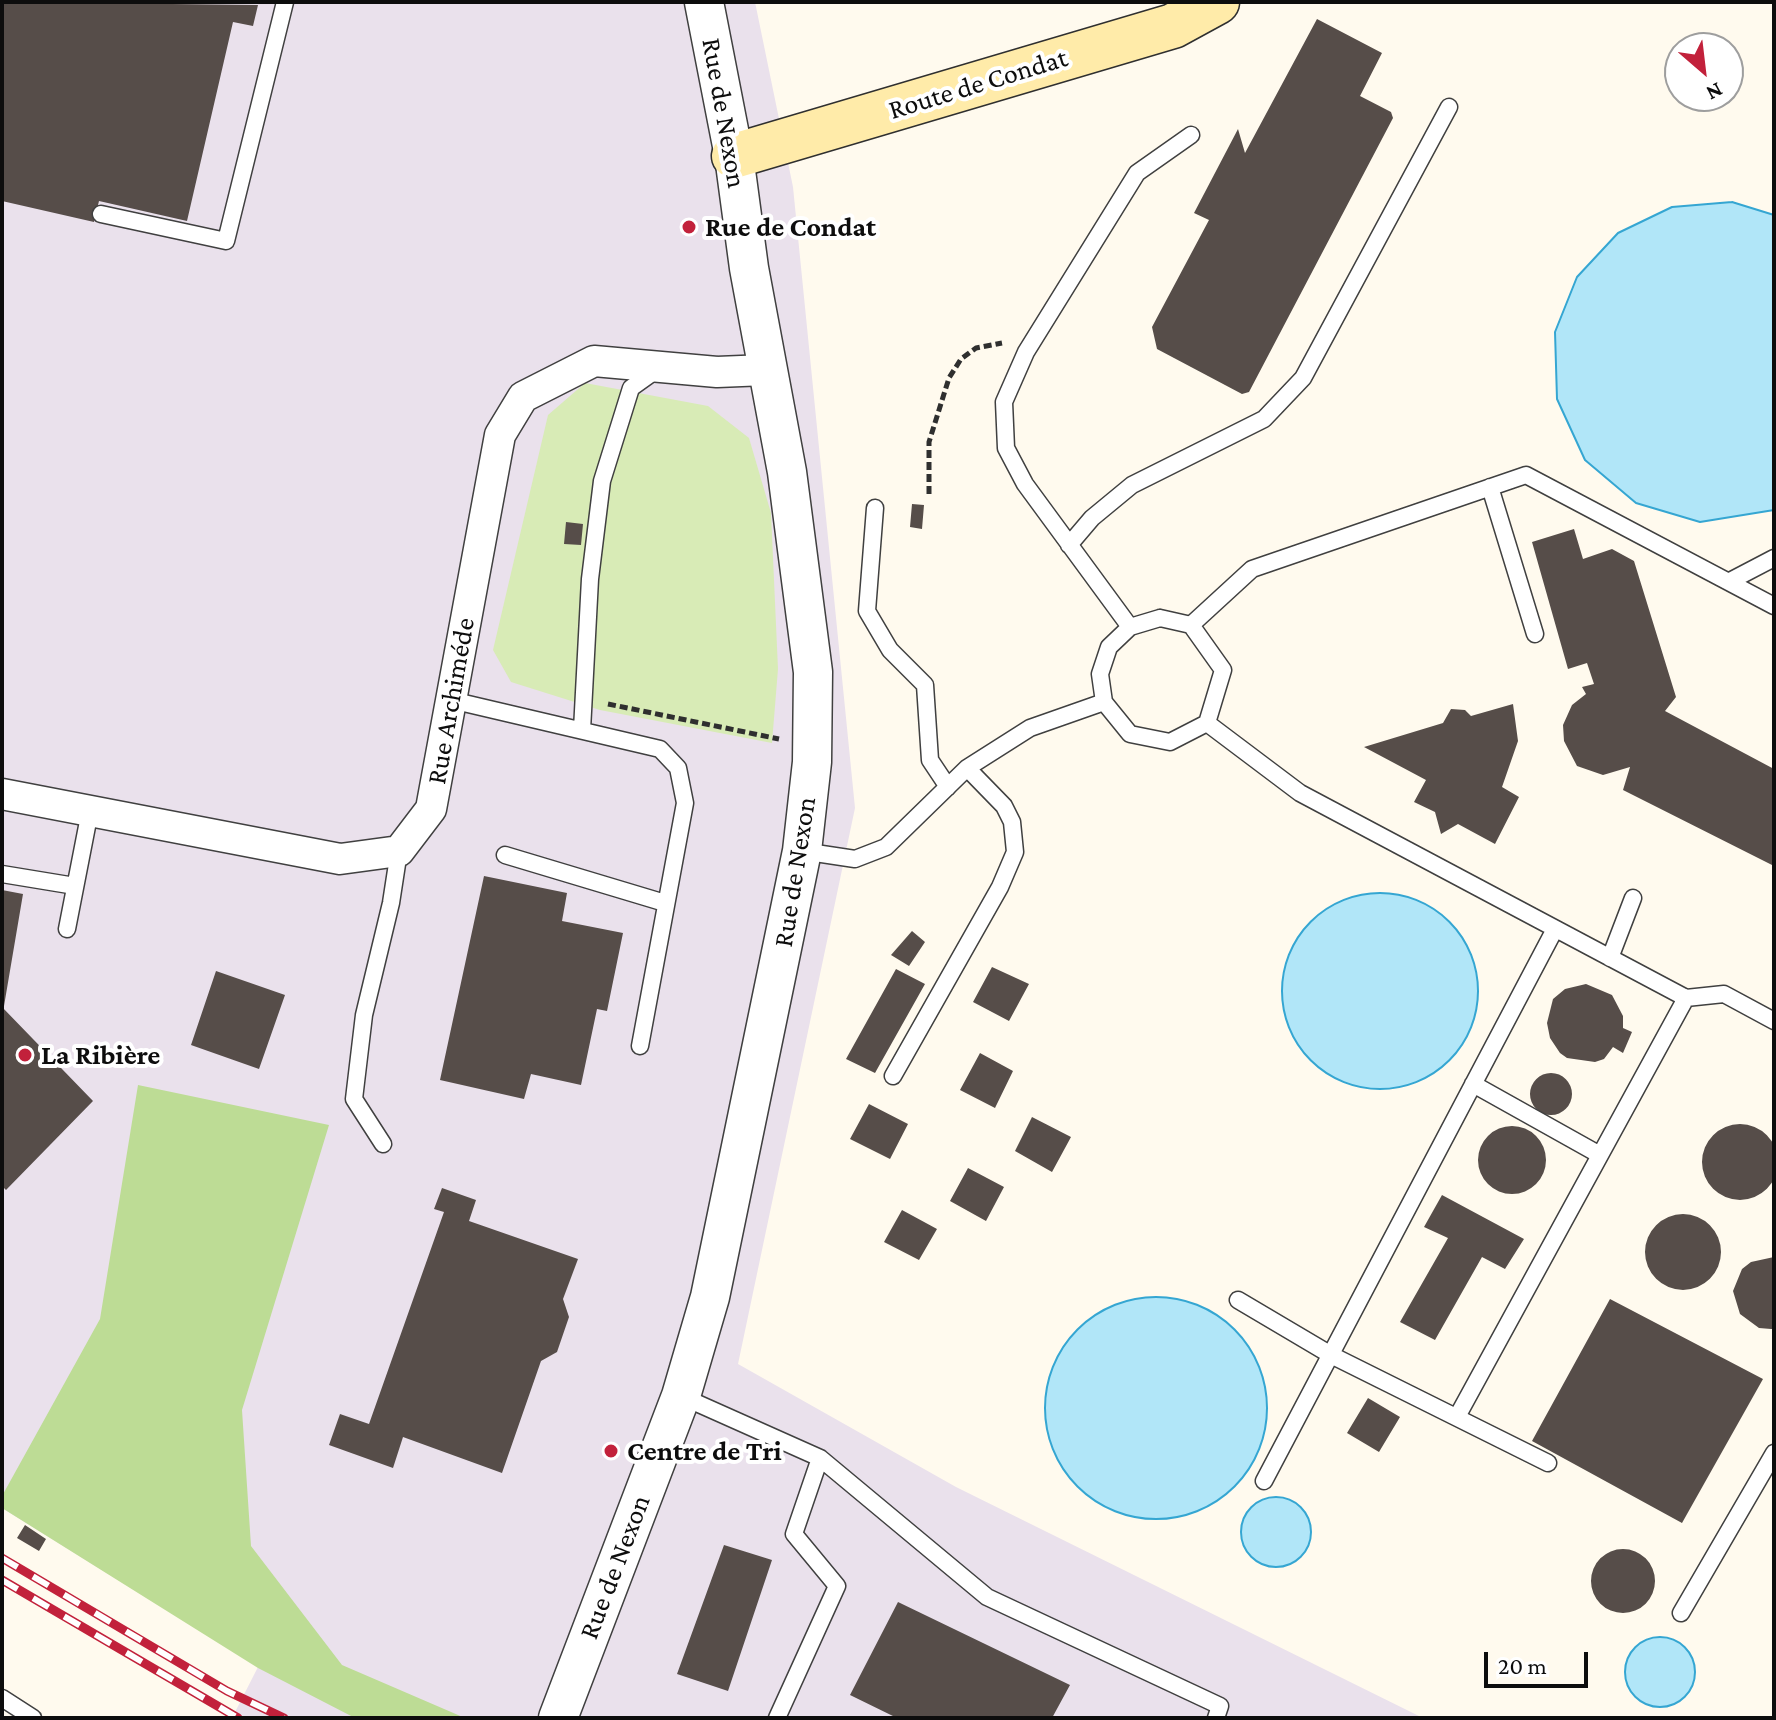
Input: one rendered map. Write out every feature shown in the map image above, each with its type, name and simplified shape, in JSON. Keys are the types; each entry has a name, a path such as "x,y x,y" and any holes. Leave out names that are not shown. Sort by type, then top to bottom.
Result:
{"main road":[{"name":"Route de Condat","path":"734,156 1173,26 1217,2"}],"street":[{"name":"Rue de Nexon","path":"558,1718 681,1396 710,1297 802,851 812,746 813,672 787,472 766,370 734,156 700,3"},
{"name":"Rue Archiméde","path":"399,851 431,809 500,435 523,397 594,361 717,372 766,370"},
{"path":"2,794 340,859 399,851"}],"lane":[{"path":"101,214 226,241 285,2"},
{"path":"1069,545 1092,518 1132,485 1264,419 1303,378 1449,107"},
{"path":"1130,627 1025,484 1006,448 1004,402 1026,352 1137,173 1191,135"},
{"path":"582,730 590,579 602,481 631,388 660,367"},
{"path":"1191,625 1252,569 1526,475 1774,606"},
{"path":"1490,487 1535,634"},
{"path":"875,508 867,611 890,650 925,685 930,760 948,787"},
{"path":"1730,581 1774,558"},
{"path":"1160,618 1191,625 1223,670 1207,723 1170,742 1130,734 1104,702 1100,674 1109,647 1130,627 1160,618"},
{"path":"451,700 660,749 678,768 685,803 640,1046"},
{"path":"802,851 855,859 886,847 967,768 1030,728 1104,702"},
{"path":"1207,723 1300,793 1686,998 1724,994 1774,1021"},
{"path":"893,1076 1000,887 1015,852 1012,822 1004,806 967,768"},
{"path":"67,929 90,811"},
{"path":"383,1144 354,1099 364,1015 391,903 399,851"},
{"path":"505,855 665,903"},
{"path":"2,874 75,886"},
{"path":"1610,958 1633,898"},
{"path":"1264,1481 1555,929"},
{"path":"1458,1415 1686,998"},
{"path":"1473,1084 1600,1155"},
{"path":"1238,1300 1331,1355 1458,1415 1548,1463"},
{"path":"681,1396 820,1458 987,1597 1220,1706 1216,1718"},
{"path":"1681,1613 1774,1453"},
{"path":"777,1718 837,1586 794,1534 820,1458"},
{"path":"2,1698 33,1718"}],"path":[{"path":"929,494 929,442 949,378 961,359 976,348 994,342 1011,343 1026,352"},
{"path":"584,699 812,746"}],"shaded area":[{"path":"2,2 755,2 793,187 855,808 738,1364 956,1487 1423,1718 232,1718 258,1667 2,1508"}],"green space":[{"path":"585,383 708,406 749,438 771,513 778,669 772,743 600,710 511,682 493,650 548,415"},
{"path":"138,1085 329,1125 242,1410 251,1546 342,1665 465,1718 355,1718 258,1668 2,1508 2,1496 100,1319"}],"water":[{"path":"1732,202 1774,215 1774,510 1700,522 1636,503 1585,460 1557,399 1555,332 1577,277 1618,233 1672,207"},
{"path":"1380,893 1418,900 1435,909 1449,922 1462,936 1471,953 1478,991 1471,1029 1462,1046 1449,1060 1435,1073 1418,1082 1380,1089 1342,1082 1325,1073 1311,1060 1298,1046 1289,1029 1282,991 1289,953 1298,936 1311,922 1325,909 1342,900"},
{"path":"1156,1297 1198,1306 1234,1330 1258,1366 1267,1408 1258,1450 1234,1486 1198,1510 1156,1519 1114,1510 1078,1486 1054,1450 1045,1408 1054,1366 1078,1330 1114,1306"},
{"path":"1276,1497 1295,1503 1305,1513 1311,1532 1305,1551 1295,1561 1276,1567 1257,1561 1247,1551 1241,1532 1247,1513 1257,1503"},
{"path":"1660,1637 1685,1647 1695,1672 1685,1697 1660,1707 1635,1697 1625,1672 1635,1647"}],"building":[{"path":"2,2 258,5 253,26 233,22 187,221 99,201 94,222 2,201"},
{"path":"1317,19 1382,53 1360,96 1391,112 1393,118 1249,392 1242,394 1157,349 1152,327 1209,220 1194,213 1238,129 1245,153"},
{"path":"912,504 924,505 922,529 910,527"},
{"path":"566,522 583,524 581,545 564,544"},
{"path":"1574,529 1583,559 1612,549 1634,561 1676,697 1665,711 1774,769 1774,866 1623,790 1630,767 1603,775 1577,766 1564,741 1563,725 1572,705 1586,694 1582,687 1594,684 1587,663 1568,669 1532,542"},
{"path":"1513,704 1518,741 1502,787 1519,797 1495,844 1458,824 1441,834 1435,812 1414,802 1426,780 1364,747 1443,723 1451,709 1465,710 1471,716"},
{"path":"484,876 567,893 562,921 623,933 607,1011 597,1009 581,1085 531,1074 524,1099 440,1080"},
{"path":"2,890 23,894 4,1006 2,1006"},
{"path":"912,931 925,942 909,966 891,955"},
{"path":"992,967 1029,984 1009,1021 973,1002"},
{"path":"896,969 925,984 875,1073 846,1059"},
{"path":"216,971 285,995 259,1069 191,1045"},
{"path":"1586,984 1612,995 1623,1016 1623,1028 1632,1032 1623,1053 1613,1047 1604,1059 1595,1062 1567,1058 1560,1053 1550,1038 1547,1023 1553,999 1565,989"},
{"name":"La Ribière","path":"2,1007 93,1101 6,1190 2,1186"},
{"path":"980,1053 1013,1071 995,1108 960,1090"},
{"path":"1551,1073 1566,1079 1572,1094 1566,1109 1551,1115 1536,1109 1530,1094 1536,1079"},
{"path":"869,1104 908,1124 890,1159 850,1139"},
{"path":"1032,1117 1071,1137 1052,1172 1015,1151"},
{"path":"1740,1124 1754,1127 1767,1135 1775,1148 1778,1162 1775,1176 1767,1189 1754,1197 1740,1200 1726,1197 1713,1189 1705,1176 1702,1162 1705,1148 1713,1135 1726,1127"},
{"path":"1505,1126 1519,1126 1531,1131 1541,1141 1546,1160 1541,1179 1531,1189 1519,1194 1505,1194 1493,1189 1483,1179 1478,1167 1478,1153 1483,1141 1493,1131"},
{"path":"968,1168 1004,1187 986,1221 950,1201"},
{"path":"442,1188 476,1200 469,1221 578,1259 563,1299 569,1317 557,1352 541,1361 502,1473 403,1437 393,1468 329,1445 340,1414 369,1424 444,1212 434,1209"},
{"path":"1442,1195 1524,1239 1505,1269 1482,1257 1435,1340 1400,1322 1448,1238 1424,1227"},
{"path":"902,1210 937,1229 919,1260 884,1242"},
{"path":"1691,1214 1704,1220 1715,1231 1721,1252 1719,1267 1704,1284 1691,1290 1675,1290 1662,1284 1647,1267 1645,1244 1651,1231 1668,1216"},
{"path":"1774,1257 1774,1329 1759,1328 1740,1314 1733,1291 1742,1269 1751,1262"},
{"path":"1610,1299 1763,1379 1682,1523 1532,1441"},
{"path":"1368,1398 1400,1417 1379,1452 1347,1433"},
{"path":"25,1525 46,1539 39,1551 17,1538"},
{"path":"724,1545 772,1560 728,1691 677,1674"},
{"path":"1623,1549 1646,1558 1655,1581 1646,1604 1623,1613 1600,1604 1591,1581 1600,1558"},
{"path":"898,1602 1070,1685 1052,1718 897,1718 850,1695"}],"railway":[{"path":"2,1558 227,1691 284,1718"},
{"path":"2,1580 238,1718"}],"place":[{"name":"Rue de Condat","path":"689,227"},
{"name":"La Ribière","path":"25,1055"},
{"name":"Centre de Tri","path":"611,1451"}]}
